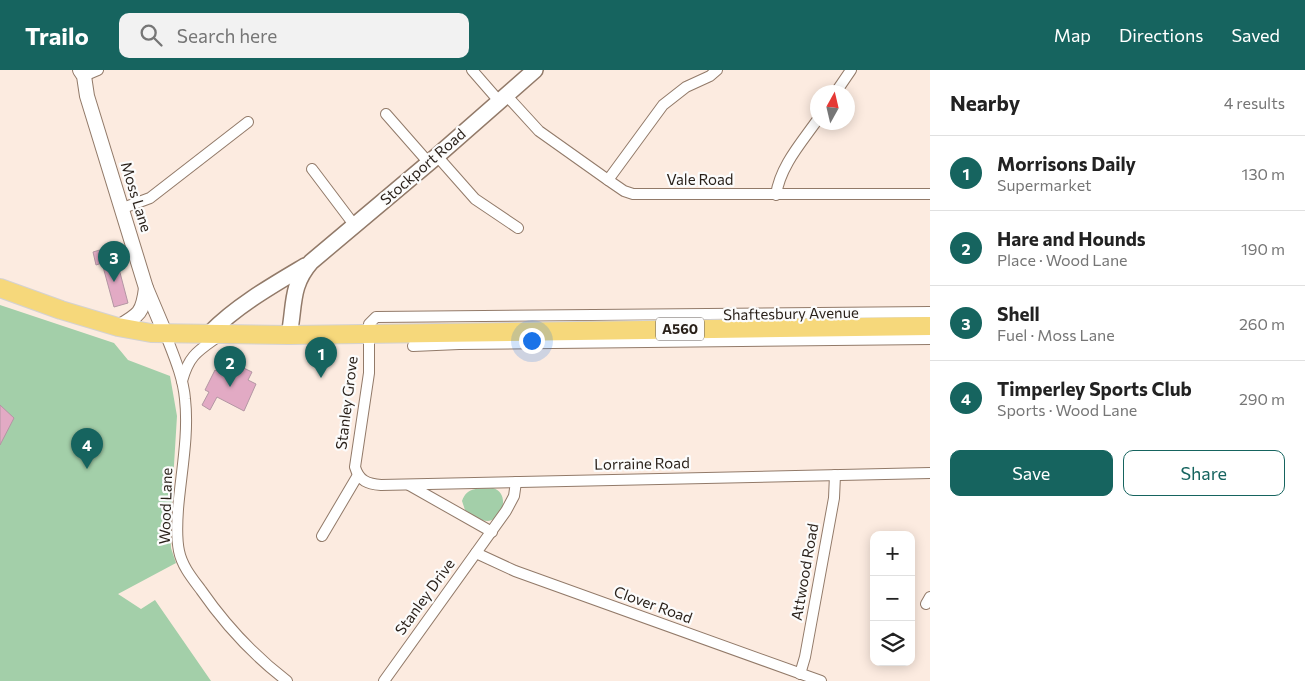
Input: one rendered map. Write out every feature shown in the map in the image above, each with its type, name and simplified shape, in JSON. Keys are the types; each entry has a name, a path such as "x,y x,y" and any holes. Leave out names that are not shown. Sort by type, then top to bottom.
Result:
{"highway":[{"name":"A560","path":"0,288 61,310 118,327 151,333 289,335"},
{"name":"Shaftesbury Avenue","path":"289,335 368,333 445,338 930,326"}],"main road":[{"name":"Stockport Road","path":"216,334 222,321 310,262 355,226 534,70"},
{"name":"Stockport Road","path":"289,335 293,314 293,298 297,283 310,262"}],"street":[{"path":"82,73 98,70"},
{"name":"Vale Road","path":"472,70 539,131 624,191 632,194 930,194"},
{"path":"608,180 664,105 686,87 710,76 717,70"},
{"path":"841,85 852,70"},
{"name":"Moss Lane","path":"82,73 87,96 123,208 146,288 165,333"},
{"path":"386,114 475,199 518,228"},
{"path":"123,208 150,198 243,122"},
{"path":"776,195 778,182 786,164 810,130"},
{"path":"312,169 355,226"},
{"path":"118,327 143,308 146,288"},
{"name":"Shaftesbury Avenue","path":"416,335 930,312"},
{"name":"Wood Lane","path":"165,333 182,382 185,398 177,539 181,558 185,569 235,635 287,681"},
{"name":"Stanley Grove","path":"358,475 355,463 369,373 368,333"},
{"name":"Wood Lane","path":"182,382 186,366 195,353 216,334"},
{"name":"Shaftesbury Avenue","path":"445,338 930,339"},
{"name":"Lorraine Road","path":"358,475 365,482 374,485 930,473"},
{"path":"322,536 358,475"},
{"name":"Attwood Road","path":"800,674 805,657 834,498 834,475"},
{"name":"Stanley Drive","path":"384,681 492,532 511,503 516,482"},
{"path":"408,484 492,532"},
{"name":"Clover Road","path":"476,553 515,571 821,681"}],"green space":[{"path":"0,305 114,343 128,360 170,376 177,416 170,530 171,548 176,563 118,594 141,609 155,600 211,681 0,681"},
{"path":"493,488 499,491 502,496 503,506 493,520 485,521 465,510 462,501 467,493 474,489"}],"building":[{"path":"113,246 128,303 114,307 102,263 96,265 93,252"},
{"path":"231,362 252,372 248,380 256,384 244,411 217,397 210,410 202,405 209,392 205,390 215,370 224,374"},
{"path":"0,405 14,418 0,445"}],"place":[{"name":"Shell","path":"114,282"},
{"name":"Morrisons Daily","path":"321,378"},
{"name":"Hare and Hounds","path":"230,387"},
{"name":"Timperley Sports Club","path":"87,469"}]}
